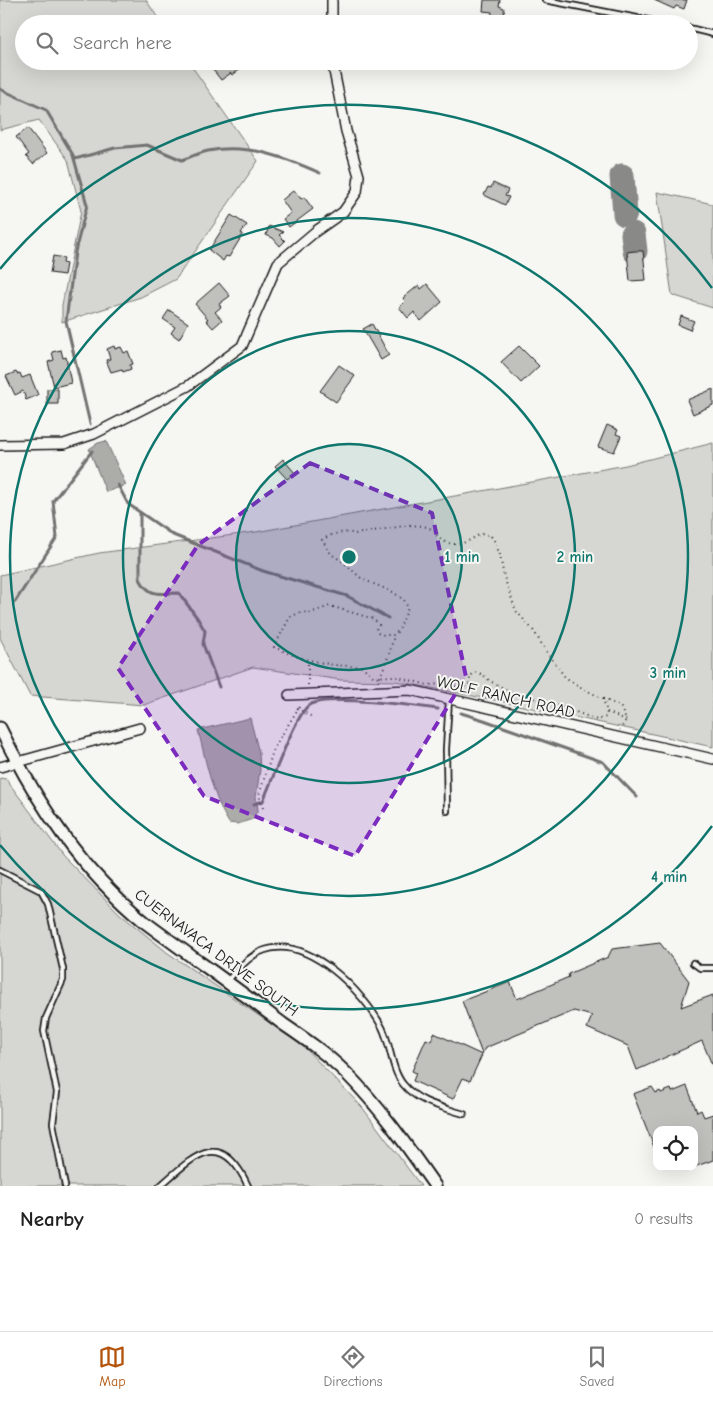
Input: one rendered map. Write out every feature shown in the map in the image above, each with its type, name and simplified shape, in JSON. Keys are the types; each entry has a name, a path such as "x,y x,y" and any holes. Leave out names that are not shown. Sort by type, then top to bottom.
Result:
{"street":[{"path":"332,0 332,15"},
{"path":"0,445 64,444 94,434 188,386 242,346 278,263 343,212 357,192 359,176 346,131 334,70"},
{"name":"WOLF RANCH ROAD","path":"289,695 410,690 713,759"},
{"name":"CUERNAVACA DRIVE SOUTH","path":"0,728 36,796 73,850 92,871 120,900 147,923 316,1047 345,1072 398,1133 434,1186"},
{"path":"0,767 140,728"}],"lane":[{"path":"544,0 622,15"},
{"path":"698,30 713,34"},
{"path":"447,811 446,749 449,699"},
{"path":"0,870 41,891 48,904 64,969 63,980 46,1018 44,1031 57,1092 53,1123 65,1186"},
{"path":"226,982 249,958 265,950 274,948 297,951 320,961 342,976 367,1003 383,1030 398,1077 407,1088 424,1101 464,1114"},
{"path":"693,963 700,968 713,968"},
{"path":"160,1186 188,1161 202,1153 214,1152 234,1162 248,1186"}],"path":[{"path":"374,691 390,652 394,635 399,630 408,608 404,600 393,592 362,579 342,561 330,554 322,540 327,536 350,532 355,534 410,525 428,527 434,530 439,538 456,544 469,542 480,534 490,534 500,556 504,577 516,610 533,630 565,677 620,706 626,720"},
{"path":"394,635 378,633 376,628 379,625 374,619 330,606 310,613 301,612 290,617 274,647 308,660 334,665 362,667 374,677 394,676 428,685 446,684 461,688 469,685 470,678 474,672 482,674 490,681 513,693 555,704 597,720 606,717 607,712 604,699"},
{"path":"263,808 259,795 274,748 297,708 309,694 308,660"},
{"path":"297,708 312,717"},
{"path":"607,712 626,720"},
{"path":"615,736 626,720"}],"highlighted area":[{"path":"310,463 432,513 466,677 355,856 204,796 118,668 198,545"}],"shaded area":[{"path":"0,0 146,0 156,15 15,15 15,70 194,70 258,161 176,279 141,297 62,322 62,305 81,211 68,160 39,120 0,130"},
{"path":"657,192 713,204 713,308 672,295"},
{"path":"106,441 126,485 106,492 89,449 98,443"},
{"path":"713,443 713,747 499,701 395,681 341,680 253,667 144,705 30,696 0,638 0,575 99,553 256,532 626,465"},
{"path":"250,718 259,753 260,770 256,797 258,809 253,819 237,824 229,823 214,790 198,730"},
{"path":"0,778 6,779 63,856 120,914 168,953 303,1046 362,1107 421,1186 0,1186"}],"building":[{"path":"484,0 500,0 499,6 504,8 504,15 492,15 492,12 483,11"},
{"path":"654,0 687,0 684,9 676,6 674,9"},
{"path":"213,70 240,70 232,75 231,73 221,80"},
{"path":"28,128 47,153 33,164 26,156 29,154 16,137"},
{"path":"493,183 508,190 505,196 509,197 505,205 484,195 488,187 491,188"},
{"path":"294,190 301,199 304,197 313,209 289,227 283,219 291,213 282,200"},
{"path":"231,215 247,225 229,257 226,256 223,261 209,250"},
{"path":"269,226 283,232 279,235 285,241 280,246 273,238 266,235"},
{"path":"643,251 646,280 630,281 627,252"},
{"path":"53,256 64,258 63,263 66,264 64,275 50,273"},
{"path":"219,283 230,296 219,304 221,307 215,312 222,320 213,328 195,304"},
{"path":"427,284 442,302 421,321 414,312 408,318 399,307 405,301 403,298 419,285 421,289"},
{"path":"169,310 188,323 179,339 171,333 175,327 163,319"},
{"path":"681,316 694,321 690,330 678,325"},
{"path":"372,324 389,355 381,360 363,329"},
{"path":"114,346 115,349 121,347 124,353 128,351 133,364 130,365 131,369 123,372 122,369 111,372 106,360 110,359 107,349"},
{"path":"519,346 539,366 521,383 501,362"},
{"path":"61,350 63,358 66,357 71,383 54,387 48,362 54,360 52,352"},
{"path":"339,365 355,376 336,402 320,391"},
{"path":"16,372 17,374 20,373 22,378 30,375 38,395 26,400 23,391 15,395 6,376"},
{"path":"47,389 58,389 58,404 47,404"},
{"path":"713,389 713,405 693,414 687,400"},
{"path":"607,425 618,430 616,434 621,436 614,452 598,447"},
{"path":"283,459 295,473 287,479 275,466"},
{"path":"660,943 689,981 681,1007 713,995 713,1067 702,1041 637,1070 628,1046 587,1028 592,1016 574,1011 485,1048 482,1054 462,1001 510,982 517,999 569,977 568,974 608,957 612,949"},
{"path":"434,1033 482,1055 470,1081 463,1078 453,1099 413,1081 416,1073 412,1071 426,1039 431,1041"},
{"path":"687,1086 697,1112 701,1110 704,1117 713,1114 713,1160 698,1166 698,1126 653,1126 653,1144 633,1094 652,1087 656,1093 671,1089 672,1092"}],"waterway":[{"path":"0,89 46,110 73,155 87,205 75,252 66,321 90,424"},
{"path":"75,159 115,148 147,145 182,160 208,151 237,149 251,150 279,157 320,173"},
{"path":"15,602 57,537 53,501 92,451"},
{"path":"118,485 128,504 173,535 263,571 347,596 388,618"},
{"path":"140,513 140,579 152,592 161,594 179,593 205,631 203,644 219,687"},
{"path":"254,804 263,801 297,722 309,705 318,702 351,701 438,709"},
{"path":"461,713 603,762 637,797"}],"taxiway":[{"path":"622,176 625,214"},
{"path":"633,234 635,251"}]}
